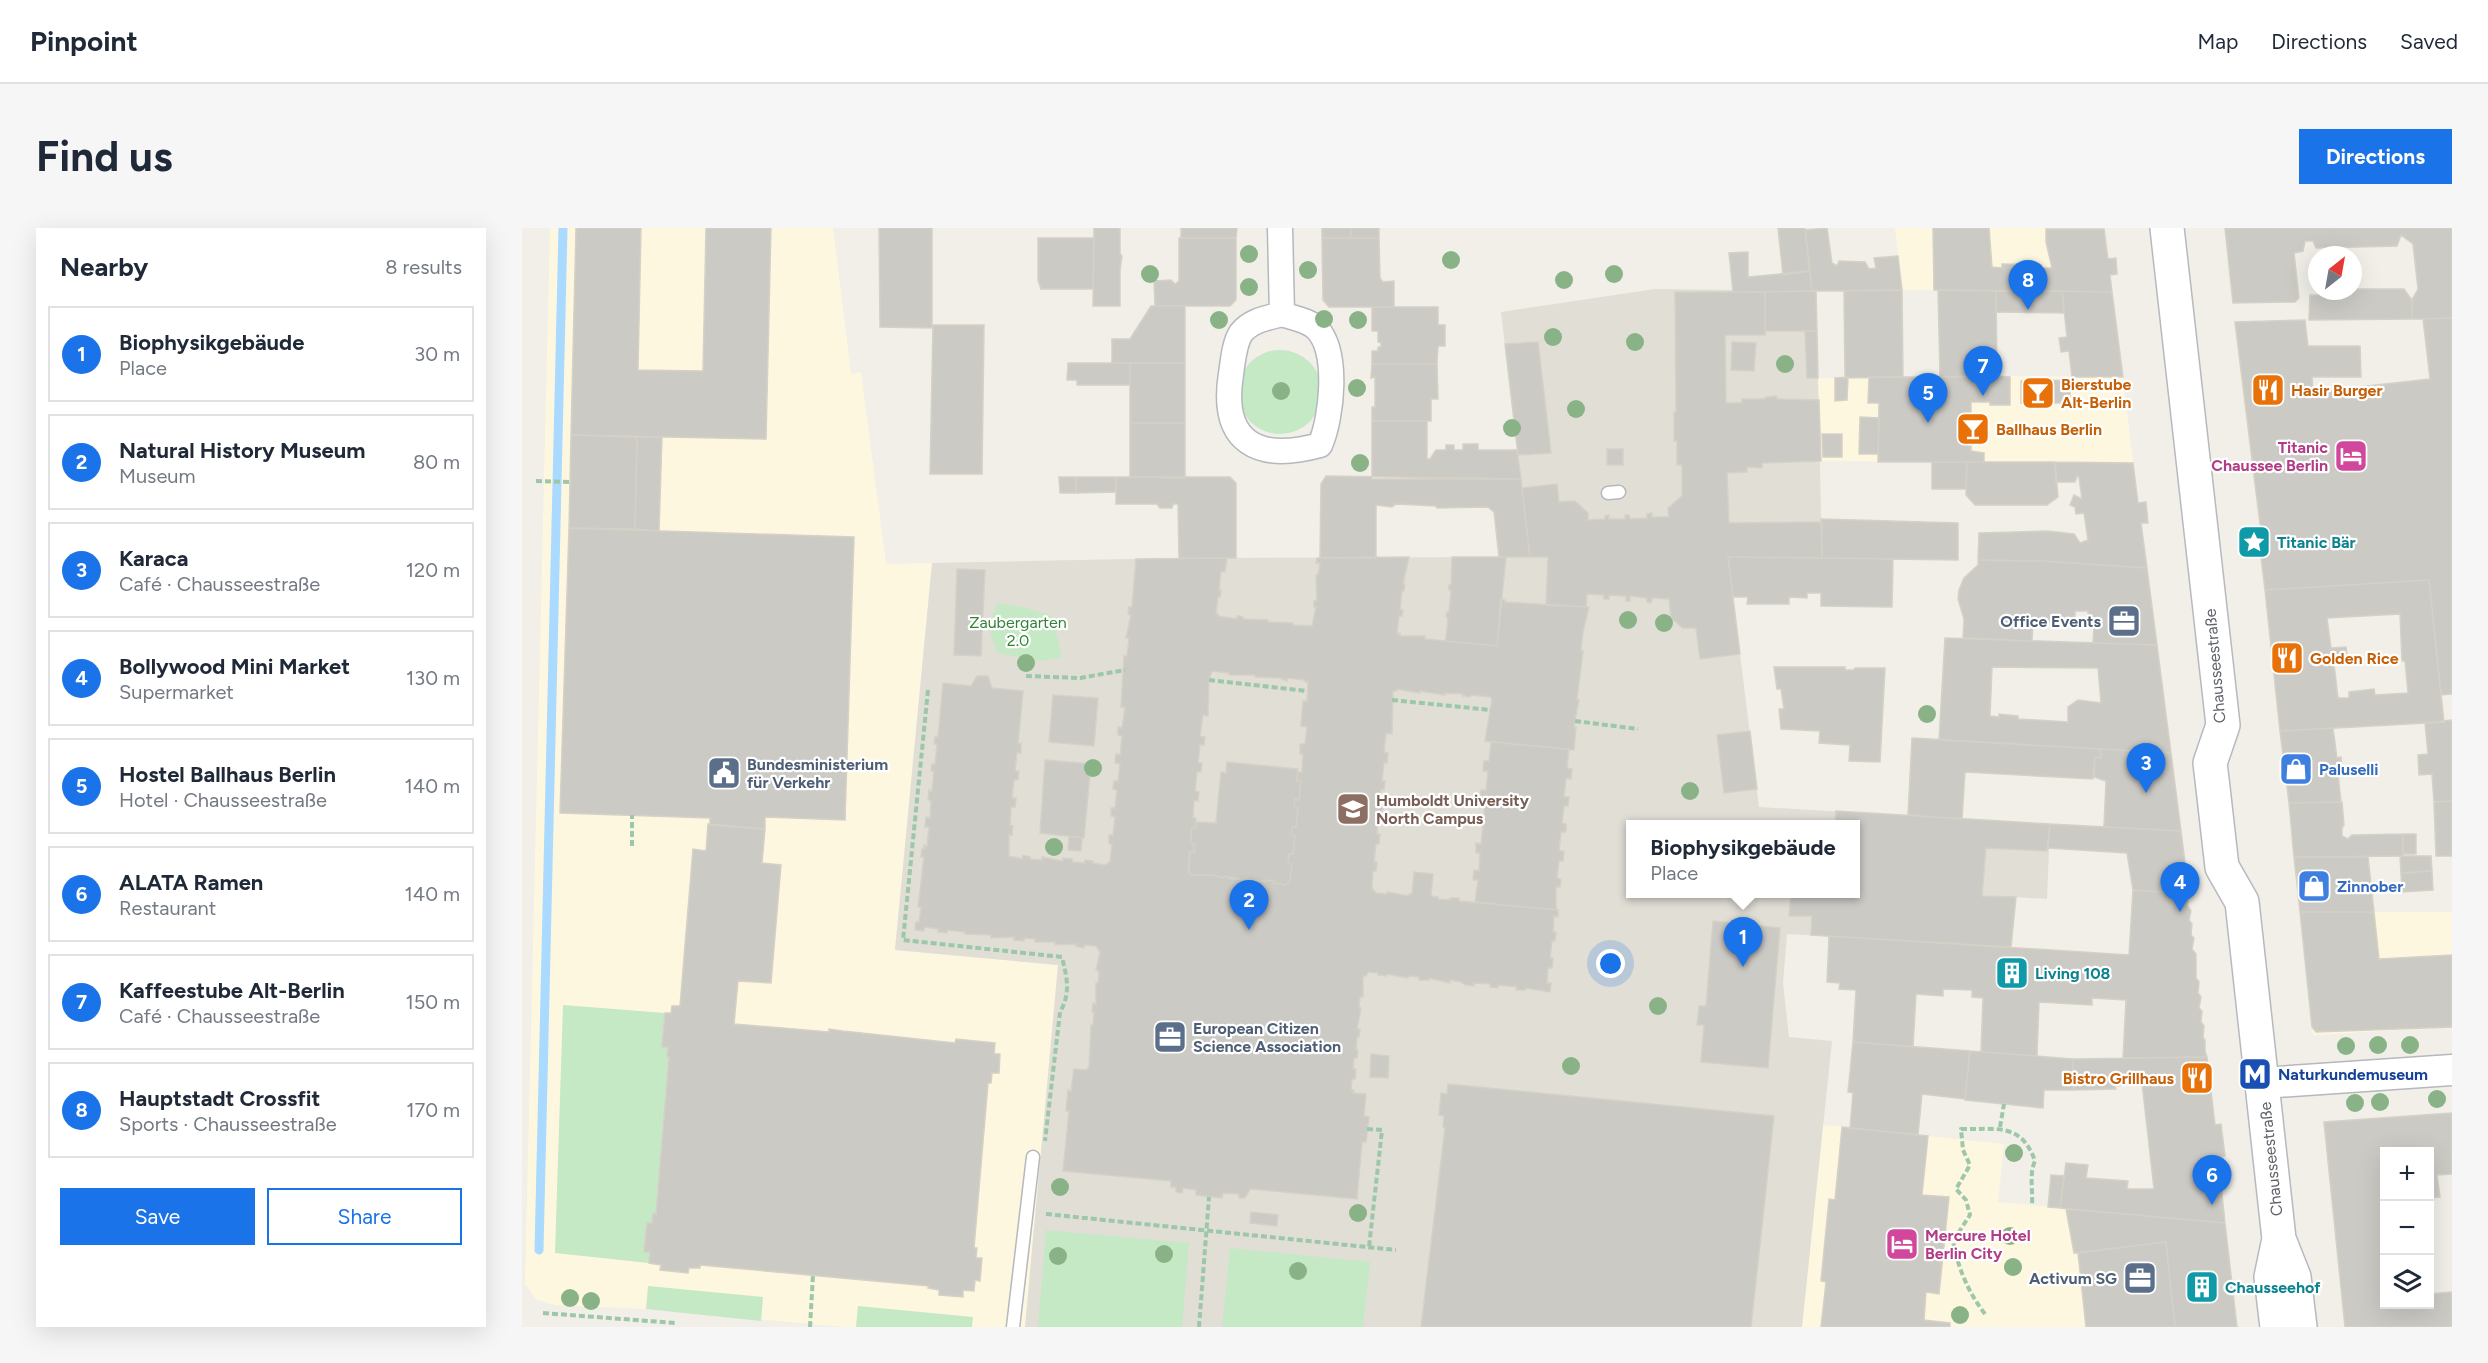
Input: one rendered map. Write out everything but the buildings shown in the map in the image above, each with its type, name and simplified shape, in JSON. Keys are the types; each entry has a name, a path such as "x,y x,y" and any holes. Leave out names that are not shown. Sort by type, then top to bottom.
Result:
{"main road":[{"name":"Chausseestraße","path":"2167,228 2223,725 2210,763 2222,867 2242,902 2279,1239 2294,1277 2300,1327"},
{"name":"Chausseestraße","path":"2277,1327 2271,1277 2279,1239"}],"street":[{"path":"1280,228 1282,314"},
{"path":"1282,314 1317,328 1331,357 1330,411 1326,431 1320,445 1284,452 1264,450 1248,443 1239,435 1230,406 1230,382 1235,350 1241,334 1252,323 1282,314"},
{"path":"2262,1083 2452,1070"}],"lane":[{"path":"1013,1327 1033,1157"}],"path":[{"path":"536,481 570,482"},
{"path":"1026,676 1080,678 1125,670"},
{"path":"1209,680 1308,691"},
{"path":"928,690 903,940 1062,957 1068,983 1066,1000 1060,1012 1044,1148 1033,1157"},
{"path":"1392,700 1491,710"},
{"path":"1575,721 1638,729"},
{"path":"632,815 632,846"},
{"path":"2000,1127 2004,1104"},
{"path":"1985,1314 1970,1293 1955,1254 1953,1241 1970,1215 1966,1200 1956,1189 1970,1165 1963,1150 1961,1129 2000,1127 2018,1135 2031,1149 2035,1161 2031,1170 2032,1205"},
{"path":"1367,1129 1382,1130 1369,1247"},
{"path":"1199,1327 1209,1197"},
{"path":"1028,1212 1396,1250"},
{"path":"1945,1240 1953,1241"},
{"path":"810,1327 813,1275"},
{"path":"543,1313 675,1323"}],"shaded area":[{"name":"Bundesministerium für Verkehr","path":"550,228 833,228 851,374 861,372 886,564 932,563 895,950 1058,965 1025,1327 844,1327 646,1309 555,1305 537,1300 525,1284"},
{"path":"1895,228 2104,228 2112,292 1902,290"},
{"name":"Humboldt University North Campus","path":"1655,289 1816,291 1822,558 1728,557 1759,807 2050,824 2047,899 2016,897 2011,947 1787,934 1783,983 1789,1037 1832,1041 1802,1327 1025,1327 1058,965 895,950 932,563 1179,558 1530,557 1501,312"},
{"path":"2123,377 2133,463 1821,461 1818,378"},
{"path":"2300,912 2452,912 2452,1027 2313,1035"},
{"path":"1823,1125 2004,1144 1998,1202 2225,1223 2237,1327 1802,1327"}],"green space":[{"path":"1280,350 1296,353 1310,362 1319,376 1322,392 1319,408 1310,422 1296,431 1280,434 1264,431 1250,422 1241,408 1238,392 1241,376 1250,362 1264,353"},
{"name":"Zaubergarten 2.0","path":"998,603 1023,607 1052,616 1062,657 1042,661 997,653 988,626"},
{"path":"563,1005 665,1013 663,1047 668,1047 669,1057 656,1214 653,1213 652,1223 647,1224 644,1251 650,1252 649,1263 555,1253"},
{"path":"1046,1230 1189,1243 1182,1327 1038,1327"},
{"path":"1230,1248 1370,1262 1363,1327 1222,1327"},
{"path":"648,1286 763,1297 761,1321 646,1309"},
{"path":"858,1306 973,1317 972,1327 856,1327"}],"waterway":[{"path":"539,1250 563,228"}],"place":[{"name":"Hauptstadt Crossfit","path":"2028,310"},
{"name":"Hasir Burger","path":"2268,390"},
{"name":"Bierstube Alt-Berlin","path":"2038,393"},
{"name":"Kaffeestube Alt-Berlin","path":"1983,396"},
{"name":"Hostel Ballhaus Berlin","path":"1928,423"},
{"name":"Ballhaus Berlin","path":"1973,429"},
{"name":"Titanic Chaussee Berlin","path":"2351,456"},
{"name":"Titanic Bär","path":"2254,542"},
{"name":"Office Events","path":"2124,621"},
{"name":"Golden Rice","path":"2287,658"},
{"name":"Paluselli","path":"2296,769"},
{"name":"Bundesministerium für Verkehr","path":"724,773"},
{"name":"Karaca","path":"2146,793"},
{"name":"Humboldt University North Campus","path":"1353,809"},
{"name":"Zinnober","path":"2314,886"},
{"name":"Bollywood Mini Market","path":"2180,912"},
{"name":"Natural History Museum","path":"1249,930"},
{"name":"Biophysikgebäude","path":"1743,967"},
{"name":"Living 108","path":"2012,973"},
{"name":"European Citizen Science Association","path":"1170,1037"},
{"name":"Naturkundemuseum","path":"2255,1074"},
{"name":"Bistro Grillhaus","path":"2197,1078"},
{"name":"ALATA Ramen","path":"2212,1205"},
{"name":"Mercure Hotel Berlin City","path":"1902,1244"},
{"name":"Activum SG","path":"2140,1278"},
{"name":"Chausseehof","path":"2202,1287"}]}
